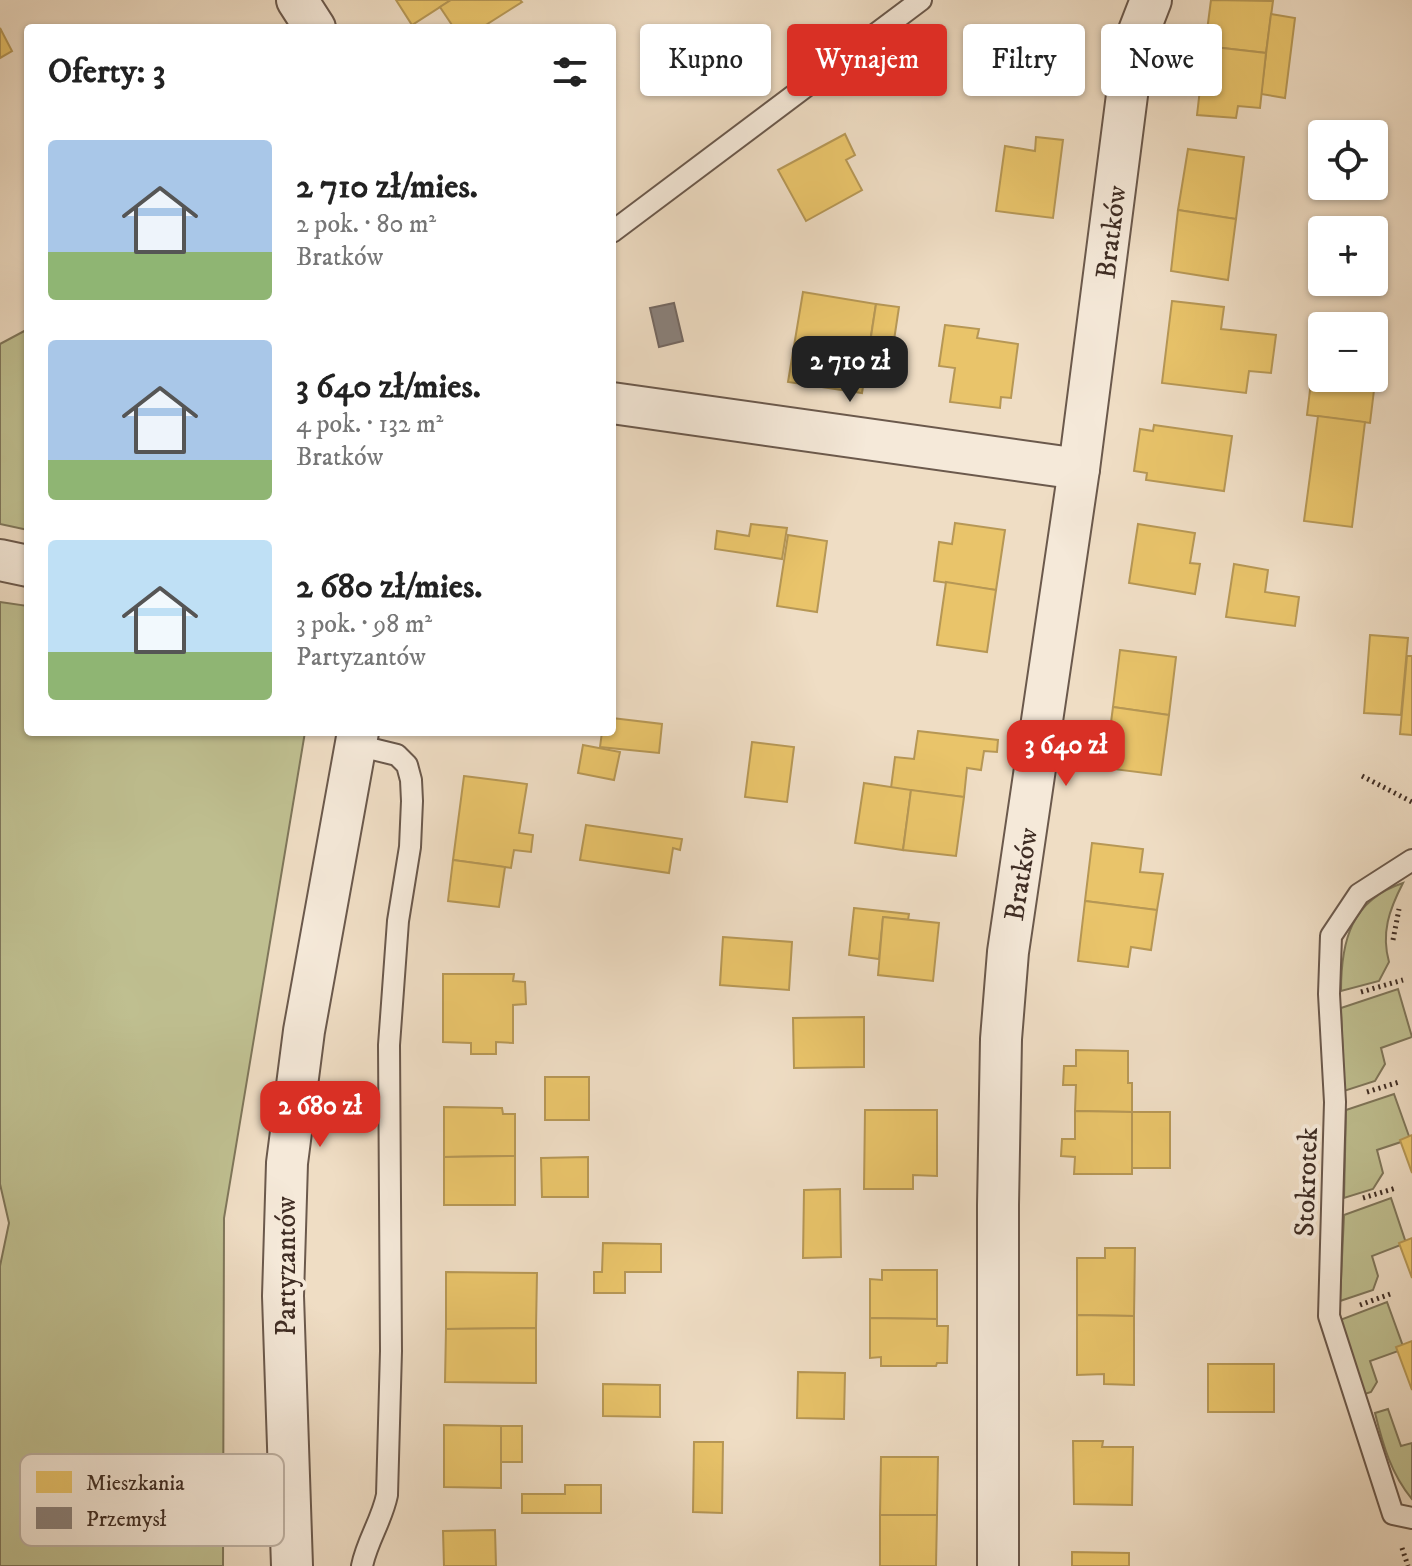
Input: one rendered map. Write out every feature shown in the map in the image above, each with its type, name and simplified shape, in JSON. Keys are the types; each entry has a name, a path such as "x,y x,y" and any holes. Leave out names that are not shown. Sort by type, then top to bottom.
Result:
{"street":[{"path":"297,0 312,24"},
{"name":"Bratków","path":"998,1566 998,1205 1001,1039 1008,952 1079,469 1131,64 1151,0"},
{"path":"616,404 1079,469"},
{"path":"0,560 24,565"},
{"name":"Partyzantów","path":"292,1566 283,1296 287,1163 304,1031 357,739"}],"lane":[{"path":"616,229 921,0"},
{"path":"357,739 397,755 407,765 412,801 410,847 398,921 389,1045 391,1351 387,1495 362,1566"},
{"name":"Stokrotek","path":"1412,860 1359,894 1331,936 1329,994 1335,1102 1329,1316 1393,1514 1412,1518"}],"path":[{"path":"1362,776 1412,802"},
{"path":"1388,984 1403,980"},
{"path":"1383,1087 1399,1082"},
{"path":"1380,1193 1396,1188"},
{"path":"1377,1299 1393,1293"}],"green space":[{"path":"24,331 24,529 0,524 0,344"},
{"path":"0,602 24,605 24,736 304,736 224,1218 223,1454 20,1454 20,1546 223,1546 223,1566 0,1566 0,1266 9,1223 0,1184"},
{"path":"1403,883 1388,922 1386,941 1389,962 1379,981 1341,991 1343,955 1352,925 1371,900"},
{"path":"1398,989 1412,1037 1381,1048 1385,1064 1375,1081 1344,1091 1341,1008"},
{"path":"1394,1094 1410,1139 1377,1150 1383,1173 1373,1189 1344,1198 1346,1110"},
{"path":"1391,1198 1406,1243 1372,1256 1378,1276 1373,1290 1340,1301 1344,1215"},
{"path":"1387,1302 1404,1349 1370,1361 1377,1382 1371,1392 1365,1394 1340,1320"},
{"path":"1388,1409 1401,1446 1412,1443 1412,1499 1393,1469 1378,1425 1375,1413"}],"building: Mieszkania":[{"path":"396,0 451,0 414,24"},
{"path":"451,0 522,2 487,24 451,24 440,7"},
{"path":"1211,0 1273,1 1266,53 1222,48 1222,24 1208,24"},
{"path":"1271,14 1295,18 1285,98 1261,94"},
{"path":"0,28 12,51 0,58"},
{"path":"1222,48 1266,53 1260,108 1238,106 1236,118 1197,115 1199,96 1222,96"},
{"path":"845,134 855,155 846,160 862,190 806,221 778,170"},
{"path":"1036,137 1063,140 1053,218 996,211 1005,146 1035,151"},
{"path":"1188,149 1244,157 1236,219 1178,210"},
{"path":"1178,210 1236,219 1228,280 1171,271"},
{"path":"803,292 876,304 862,393 788,382"},
{"path":"1172,301 1224,307 1221,329 1276,335 1271,373 1249,371 1246,393 1162,383"},
{"path":"876,304 899,307 891,360 868,356"},
{"path":"945,325 979,329 977,338 1018,344 1011,398 1001,397 1000,408 950,402 955,368 939,366"},
{"path":"1310,392 1374,392 1370,423 1307,415"},
{"path":"1318,416 1365,422 1352,527 1304,521"},
{"path":"1154,425 1232,436 1224,491 1146,480 1147,473 1134,471 1140,429 1153,431"},
{"path":"955,523 1005,530 996,590 934,581 939,542 952,544"},
{"path":"751,524 787,528 782,559 715,549 717,531 749,536"},
{"path":"1138,524 1195,533 1190,563 1200,564 1195,594 1129,583"},
{"path":"788,535 827,541 817,612 777,606"},
{"path":"1234,564 1268,570 1265,592 1299,597 1295,626 1226,617"},
{"path":"946,582 996,590 987,652 937,645"},
{"path":"1370,635 1408,638 1401,715 1364,713"},
{"path":"1120,650 1176,657 1169,715 1113,707"},
{"path":"1407,656 1412,656 1412,735 1400,734"},
{"path":"1113,707 1169,715 1161,775 1105,768"},
{"path":"616,718 662,724 659,753 600,747 601,736 616,736"},
{"path":"918,731 998,740 997,752 984,751 981,770 967,768 964,797 891,788 895,757 914,759"},
{"path":"752,742 794,747 787,802 745,797"},
{"path":"583,745 620,752 614,780 578,773"},
{"path":"464,776 527,784 519,833 533,835 531,852 514,850 511,868 453,860"},
{"path":"864,783 911,790 903,850 855,843"},
{"path":"911,790 964,797 956,856 903,850"},
{"path":"586,825 682,839 680,850 673,848 669,873 580,860"},
{"path":"1092,843 1143,849 1140,872 1163,874 1157,910 1085,901"},
{"path":"453,860 505,867 499,907 448,901"},
{"path":"1085,901 1157,910 1151,950 1131,947 1128,967 1078,961"},
{"path":"854,908 909,914 908,920 883,917 879,959 849,955"},
{"path":"883,917 939,923 933,981 878,975"},
{"path":"723,937 792,942 789,990 720,985"},
{"path":"443,974 514,974 513,981 525,982 526,1004 513,1005 513,1043 496,1042 496,1054 471,1054 471,1043 443,1042"},
{"path":"864,1017 864,1067 794,1068 793,1018"},
{"path":"1076,1050 1128,1051 1132,1112 1075,1111 1076,1085 1063,1085 1064,1066 1076,1066"},
{"path":"545,1077 589,1077 589,1120 545,1120"},
{"path":"444,1107 502,1108 503,1114 515,1114 515,1156 444,1157"},
{"path":"865,1110 937,1110 937,1176 913,1175 913,1189 864,1189"},
{"path":"1075,1111 1132,1112 1132,1174 1074,1174 1075,1157 1061,1156 1062,1139 1075,1139"},
{"path":"1132,1112 1170,1112 1170,1168 1132,1168"},
{"path":"1412,1135 1412,1173 1400,1140"},
{"path":"515,1156 515,1205 444,1205 444,1157"},
{"path":"588,1157 588,1197 542,1197 541,1158"},
{"path":"840,1189 841,1257 803,1258 804,1190"},
{"path":"1412,1238 1412,1278 1399,1243"},
{"path":"603,1243 661,1244 661,1272 625,1272 625,1293 594,1293 594,1272 602,1272"},
{"path":"1105,1248 1135,1248 1134,1316 1077,1315 1077,1258 1105,1258"},
{"path":"882,1270 937,1270 937,1319 870,1318 870,1279 882,1280"},
{"path":"446,1272 537,1273 536,1328 446,1329"},
{"path":"1077,1315 1134,1316 1134,1385 1104,1384 1104,1374 1077,1375"},
{"path":"870,1318 937,1319 937,1326 948,1326 947,1363 937,1363 936,1366 881,1366 881,1357 870,1358"},
{"path":"536,1328 536,1383 445,1382 446,1329"},
{"path":"1412,1341 1412,1390 1396,1347"},
{"path":"1208,1364 1274,1364 1274,1412 1208,1412"},
{"path":"798,1372 845,1373 844,1419 797,1418"},
{"path":"603,1384 660,1385 660,1417 603,1416"},
{"path":"444,1425 501,1426 501,1488 444,1487"},
{"path":"501,1426 522,1426 522,1462 501,1462"},
{"path":"1073,1441 1103,1441 1102,1447 1133,1447 1132,1505 1074,1504"},
{"path":"694,1442 723,1442 722,1513 693,1512"},
{"path":"881,1457 938,1457 937,1515 880,1515"},
{"path":"565,1485 601,1485 601,1513 522,1513 522,1494 565,1494"},
{"path":"880,1515 937,1515 936,1566 880,1566"},
{"path":"495,1530 496,1566 444,1566 443,1531"},
{"path":"1072,1552 1129,1553 1129,1566 1072,1566"}],"building: Przemysł":[{"path":"674,303 683,341 659,347 650,308"}]}
